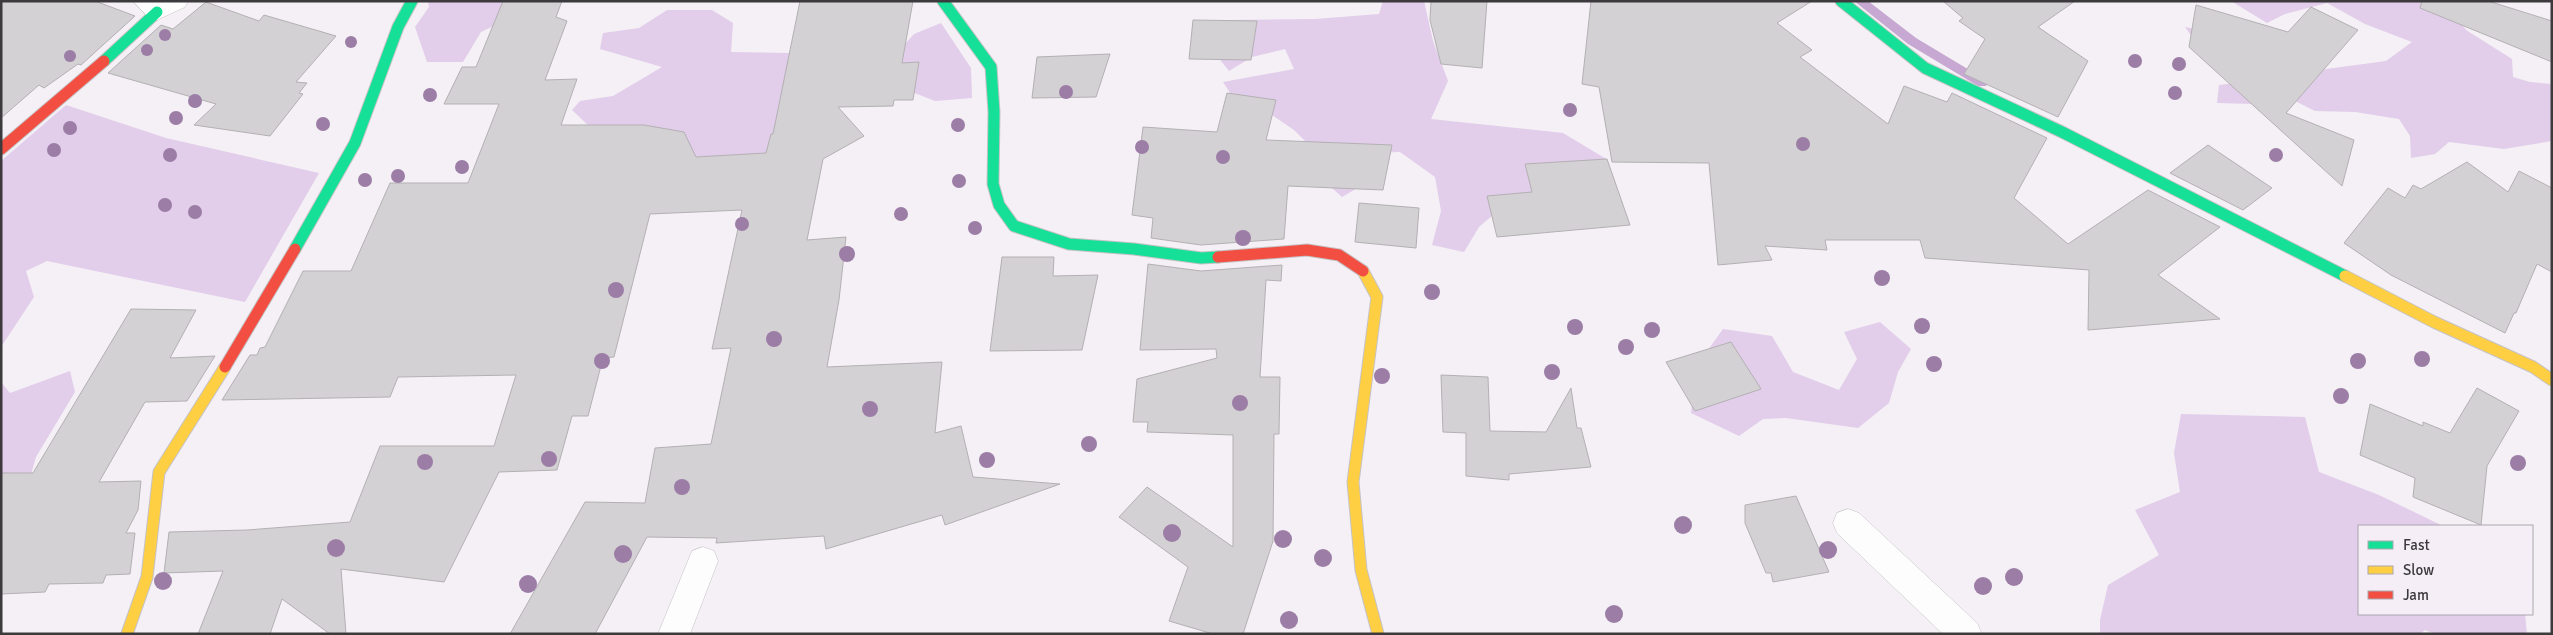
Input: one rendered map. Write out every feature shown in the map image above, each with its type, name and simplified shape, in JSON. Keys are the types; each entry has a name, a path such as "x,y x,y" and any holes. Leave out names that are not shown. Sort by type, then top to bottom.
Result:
{"street":[{"path":"127,634 147,577 159,472 260,312 355,143 398,27 412,1"},
{"path":"943,1 991,67 994,112 992,184 999,205 1014,226 1069,244 1134,249 1201,258 1307,250 1339,255 1363,270 1377,297 1353,482 1361,570 1378,634"},
{"path":"1841,1 1925,68 2062,132 2222,212 2434,322 2533,367 2552,380"},
{"path":"1,149 76,86 159,5"},
{"path":"1848,523 1966,634"},
{"path":"674,634 702,560"}],"shaded area":[{"path":"428,1 546,1 481,32 463,62 427,62 415,27 429,7"},
{"path":"1383,1 1424,1 1433,41 1448,81 1431,119 1563,133 1608,160 1583,190 1515,196 1479,227 1464,252 1432,245 1441,211 1435,177 1400,152 1373,153 1371,180 1342,197 1314,172 1312,148 1294,130 1272,115 1236,102 1223,82 1294,69 1285,49 1252,57 1229,71 1194,27 1231,20 1315,19 1379,14"},
{"path":"2231,1 2433,1 2451,8 2466,30 2512,59 2513,77 2530,82 2552,84 2552,141 2504,149 2449,142 2435,154 2411,158 2410,136 2399,119 2355,112 2315,111 2279,93 2254,104 2217,103 2219,85 2253,81 2203,52 2185,27 2214,33 2304,72 2386,61 2412,42 2365,24 2327,3 2285,14 2267,23"},
{"path":"667,10 712,10 733,23 731,52 895,55 914,34 941,23 971,68 972,98 935,101 907,90 826,94 797,138 749,183 590,127 572,110 580,101 613,96 662,67 600,49 603,33 639,28"},
{"path":"66,105 166,138 319,173 245,302 47,261 26,271 34,297 1,347 1,161"},
{"path":"1880,322 1911,349 1898,372 1889,403 1858,428 1786,418 1763,419 1739,436 1691,413 1695,368 1723,329 1772,336 1793,372 1839,390 1857,359 1844,332"},
{"path":"70,371 75,392 36,457 25,495 1,513 1,382 10,393"},
{"path":"2181,414 2305,417 2319,472 2379,495 2441,525 2358,525 2358,615 2525,615 2527,634 2435,634 2425,630 2420,634 2100,634 2100,620 2108,585 2159,555 2135,510 2180,492 2174,453"}],"building":[{"path":"1,1 95,1 135,16 81,65 78,64 44,88 39,85 1,118"},
{"path":"503,1 562,1 556,17 567,21 545,80 577,79 561,125 644,125 684,132 696,157 766,153 771,134 773,134 800,1 913,1 902,63 919,62 913,100 894,100 893,106 838,107 864,136 823,159 807,240 846,237 839,300 827,367 942,362 935,433 961,426 973,477 1060,484 945,525 942,515 826,549 824,536 716,543 717,538 647,537 595,634 510,634 585,502 645,503 655,448 711,444 731,348 712,349 742,210 650,214 614,357 603,358 588,416 572,416 557,470 499,472 444,582 341,569 346,634 330,634 282,599 270,634 198,634 223,571 164,573 169,532 247,530 350,522 380,446 494,446 516,375 398,377 390,397 222,400 250,355 257,355 260,348 265,347 303,271 351,271 390,183 468,183 499,104 444,104 462,67 476,67"},
{"path":"1431,1 1487,1 1482,68 1441,64 1430,20"},
{"path":"1591,1 1812,1 1777,23 1812,50 1800,57 1888,124 1904,86 1947,102 1952,93 2047,138 2014,198 2068,244 2148,190 2220,227 2158,275 2220,319 2088,330 2089,270 1925,258 1920,240 1825,240 1827,250 1765,246 1772,260 1718,265 1709,163 1612,162 1599,87 1582,84"},
{"path":"1943,1 2075,1 2038,27 2088,61 2058,117 1964,74 1985,39 1959,21 1963,18"},
{"path":"2422,1 2488,1 2552,21 2552,62 2420,8"},
{"path":"206,2 259,21 264,15 336,36 296,82 307,83 299,93 303,94 270,136 194,125 216,104 108,73 161,25 173,29"},
{"path":"2196,5 2288,32 2311,7 2358,30 2286,113 2354,140 2342,186 2189,47"},
{"path":"1193,20 1257,21 1251,60 1189,59"},
{"path":"1110,54 1096,97 1032,98 1037,57"},
{"path":"1227,93 1276,100 1266,140 1392,145 1383,190 1288,186 1284,239 1201,245 1151,238 1153,218 1132,215 1143,127 1217,132"},
{"path":"2208,145 2272,188 2243,210 2170,173"},
{"path":"1607,159 1630,225 1497,237 1487,196 1532,192 1525,164"},
{"path":"2467,162 2508,192 2519,171 2552,188 2552,272 2537,264 2516,313 2514,313 2505,333 2391,275 2344,243 2388,188 2405,198 2413,185 2421,189"},
{"path":"1359,203 1419,208 1416,248 1355,242"},
{"path":"1002,257 1054,257 1053,276 1098,275 1082,350 990,351"},
{"path":"1148,264 1201,271 1282,265 1281,281 1266,280 1260,377 1280,377 1279,434 1274,434 1273,541 1243,634 1213,634 1169,621 1188,567 1119,517 1147,487 1233,547 1233,435 1147,432 1148,422 1133,422 1137,379 1217,358 1216,349 1140,350"},
{"path":"131,309 196,310 170,358 215,356 187,401 145,402 99,482 141,481 138,510 126,533 135,533 130,574 106,575 103,583 49,584 45,592 1,594 1,473 33,473"},
{"path":"1731,342 1761,389 1695,411 1666,362"},
{"path":"1441,375 1488,377 1490,431 1546,432 1571,388 1577,428 1581,428 1591,467 1509,474 1509,480 1466,476 1466,433 1443,432"},
{"path":"2477,388 2519,411 2487,466 2481,525 2413,497 2415,478 2360,455 2370,404 2423,426 2423,422 2450,433"},
{"path":"1796,496 1829,572 1773,582 1771,573 1766,573 1745,523 1745,505"}],"waterway":[{"path":"1860,1 1912,41 1982,83"}],"traffic: fast":[{"path":"295,249 355,143 398,27 412,1"},
{"path":"943,1 991,67 994,112 993,184 999,205 1014,226 1069,244 1134,249 1201,258 1218,257"},
{"path":"1841,1 1925,68 2062,132 2345,276"},
{"path":"104,61 157,12"}],"traffic: slow":[{"path":"1363,271 1377,297 1353,482 1361,570 1378,634"},
{"path":"2345,276 2434,322 2533,367 2552,380"},
{"path":"127,634 147,577 159,472 225,367"}],"traffic: jam":[{"path":"1,149 104,61"},
{"path":"225,367 295,249"},
{"path":"1218,257 1307,250 1339,255 1363,271"}]}
